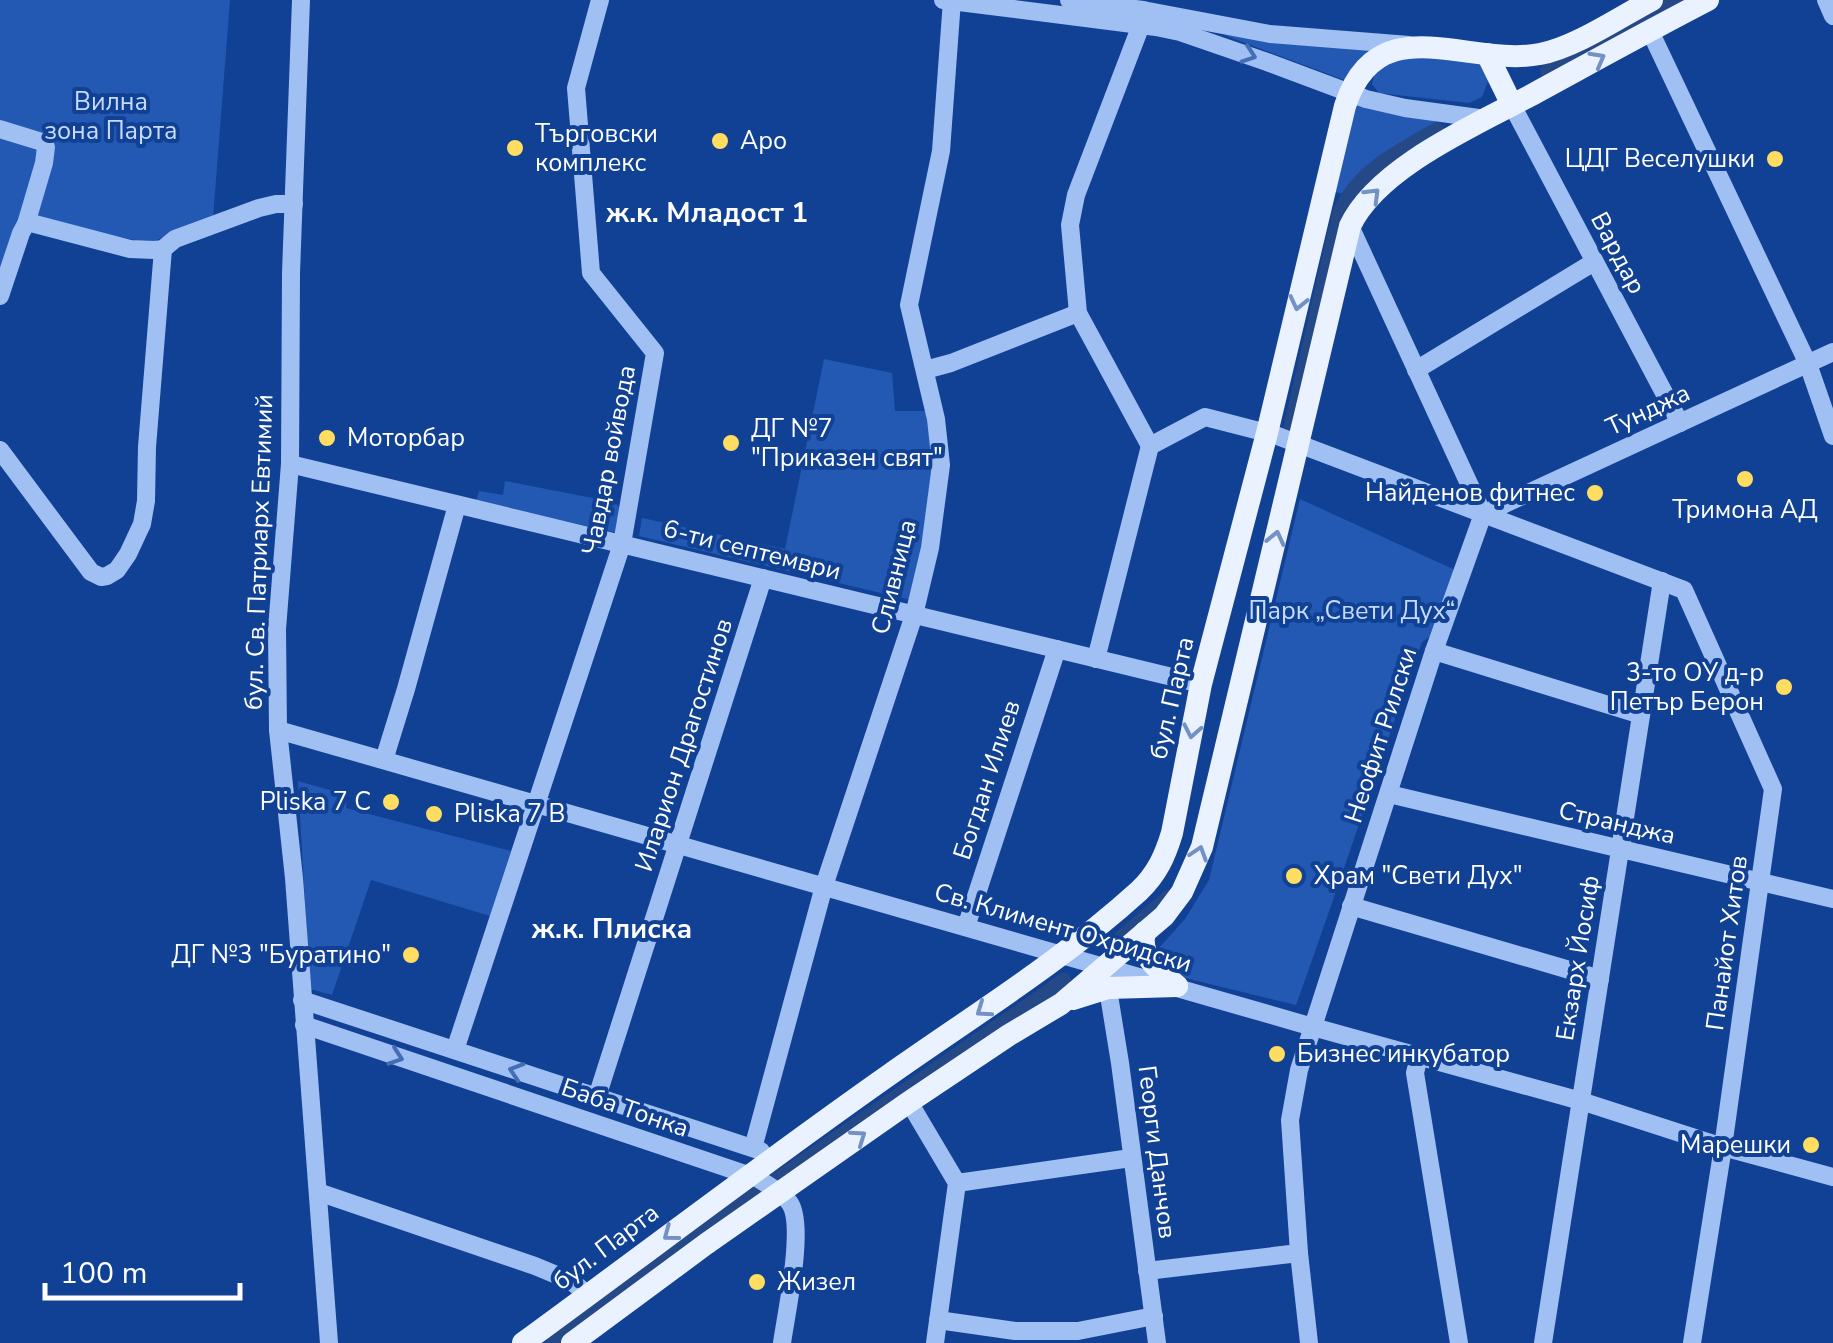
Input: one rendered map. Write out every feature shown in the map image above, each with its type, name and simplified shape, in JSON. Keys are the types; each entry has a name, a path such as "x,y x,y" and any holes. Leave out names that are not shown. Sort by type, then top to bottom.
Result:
{"main road":[{"name":"бул. Парта","path":"764,1184 764,1152 1063,955 1140,890 1156,871 1166,853 1202,684 1350,226 1363,204 1399,171 1486,119 1708,0"},
{"path":"1414,46 1518,56 1547,53 1638,3"},
{"name":"бул. Парта","path":"523,1343 588,1296 764,1184 910,1102 1009,1035 1106,978 1182,892 1202,847 1350,94 1357,79 1374,61 1414,46"},
{"path":"1488,54 1512,105"},
{"path":"1486,119 1497,93 1497,76"},
{"path":"1145,932 1142,941 1146,955 1177,986"},
{"path":"1106,978 1177,986"},
{"name":"бул. Парта","path":"572,1343 764,1184"}],"street":[{"name":"бул. Св. Патриарх Евтимий","path":"301,0 290,464 277,629 278,730 294,878 329,1343"},
{"name":"Чавдар войвода","path":"455,1050 622,544 655,353 591,272 576,88 600,0"},
{"path":"1069,0 1142,18 1350,94 1405,108 1486,119"},
{"path":"1826,0 1833,16"},
{"path":"949,1 1414,46"},
{"name":"Сливница","path":"764,1152 824,886 914,615 930,548 941,465 936,419 910,305 941,152 949,1"},
{"path":"1096,659 1150,446 1078,314 1070,225 1076,195 1142,18"},
{"path":"1650,30 1808,364 1833,436"},
{"name":"Вардар","path":"1512,105 1680,423"},
{"path":"0,129 42,142 46,148 26,224 0,296"},
{"path":"0,450 90,572 108,576 117,570 136,538 146,502 163,250 175,239 259,208 294,204"},
{"path":"26,224 130,249 163,250"},
{"path":"1350,226 1483,514"},
{"path":"1416,370 1594,262"},
{"path":"925,370 1078,314"},
{"name":"Тунджа","path":"1483,514 1833,352"},
{"path":"1150,446 1205,418 1282,438 1662,581"},
{"name":"6-ти септември","path":"290,464 1202,684"},
{"path":"384,760 457,504"},
{"name":"Неофит Рилски","path":"1309,1343 1298,1253 1290,1120 1298,1070 1434,651 1483,514"},
{"name":"Иларион Драгостинов","path":"597,1097 763,578"},
{"name":"Екзарх Йосиф","path":"1543,1343 1662,581"},
{"name":"Панайот Хитов","path":"1662,581 1684,590 1773,789 1692,1343"},
{"name":"Богдан Илиев","path":"966,927 1057,650"},
{"path":"1434,651 1641,715"},
{"name":"Св. Климент Охридски","path":"278,730 1063,955 1106,978"},
{"name":"Странджа","path":"1389,794 1833,900"},
{"path":"1351,906 1600,979"},
{"name":"Георги Данчов","path":"1106,978 1158,1343"},
{"name":"Св. Климент Охридски","path":"1177,986 1833,1177"},
{"name":"Баба Тонка","path":"302,1000 764,1152"},
{"name":"Баба Тонка","path":"304,1026 764,1184"},
{"path":"1419,1056 1415,1073 1459,1343"},
{"path":"910,1102 957,1183 934,1343"},
{"path":"957,1183 1131,1158"},
{"path":"764,1184 791,1203 798,1227 782,1343"},
{"path":"318,1192 572,1280 588,1296"},
{"path":"1147,1271 1298,1253"},
{"path":"938,1320 1016,1331 1078,1331 1154,1316"}],"green space":[{"name":"Вилна зона Парта","path":"0,0 230,0 213,218 149,243 21,216 0,275"},
{"path":"1224,35 1373,51 1347,81"},
{"path":"1402,56 1478,61 1489,78 1482,97 1469,103 1379,93 1372,84 1375,73"},
{"path":"1353,103 1435,121 1438,125 1370,163 1343,194 1335,192"},
{"path":"824,359 892,373 895,411 932,411 940,462 915,601 639,536 642,518 785,549"},
{"path":"505,481 613,502 621,508 618,533 476,501 479,491 503,495"},
{"name":"Парк „Свети Дух“","path":"1300,499 1455,570 1432,635 1422,642 1296,1005 1177,976 1161,962 1158,949 1185,919 1209,880"},
{"path":"298,781 347,795 346,808 511,851 490,916 371,880 332,995 310,989"}],"waterway":[{"path":"1547,71 1679,0"},
{"path":"1288,438 1339,214 1367,174 1437,129"},
{"path":"1108,948 1168,897"},
{"path":"553,1343 754,1195 1064,980"}],"place":[{"name":"Аро","path":"720,141"},
{"name":"Търговски комплекс","path":"515,148"},
{"name":"ЦДГ Веселушки","path":"1775,159"},
{"name":"Моторбар","path":"327,438"},
{"name":"ДГ №7 \"Приказен свят\"","path":"731,443"},
{"name":"Тримона АД","path":"1745,479"},
{"name":"Найденов фитнес","path":"1595,493"},
{"name":"3-то ОУ д-р Петър Берон","path":"1784,687"},
{"name":"Pliska 7 C","path":"391,802"},
{"name":"Pliska 7 B","path":"434,814"},
{"name":"Храм \"Свети Дух\"","path":"1294,876"},
{"name":"ДГ №3 \"Буратино\"","path":"411,955"},
{"name":"Бизнес инкубатор","path":"1277,1054"},
{"name":"Марешки","path":"1811,1145"},
{"name":"Жизел","path":"757,1282"}],"district":[{"name":"ж.к. Младост 1","path":"707,213"},
{"name":"ж.к. Плиска","path":"612,929"}]}
